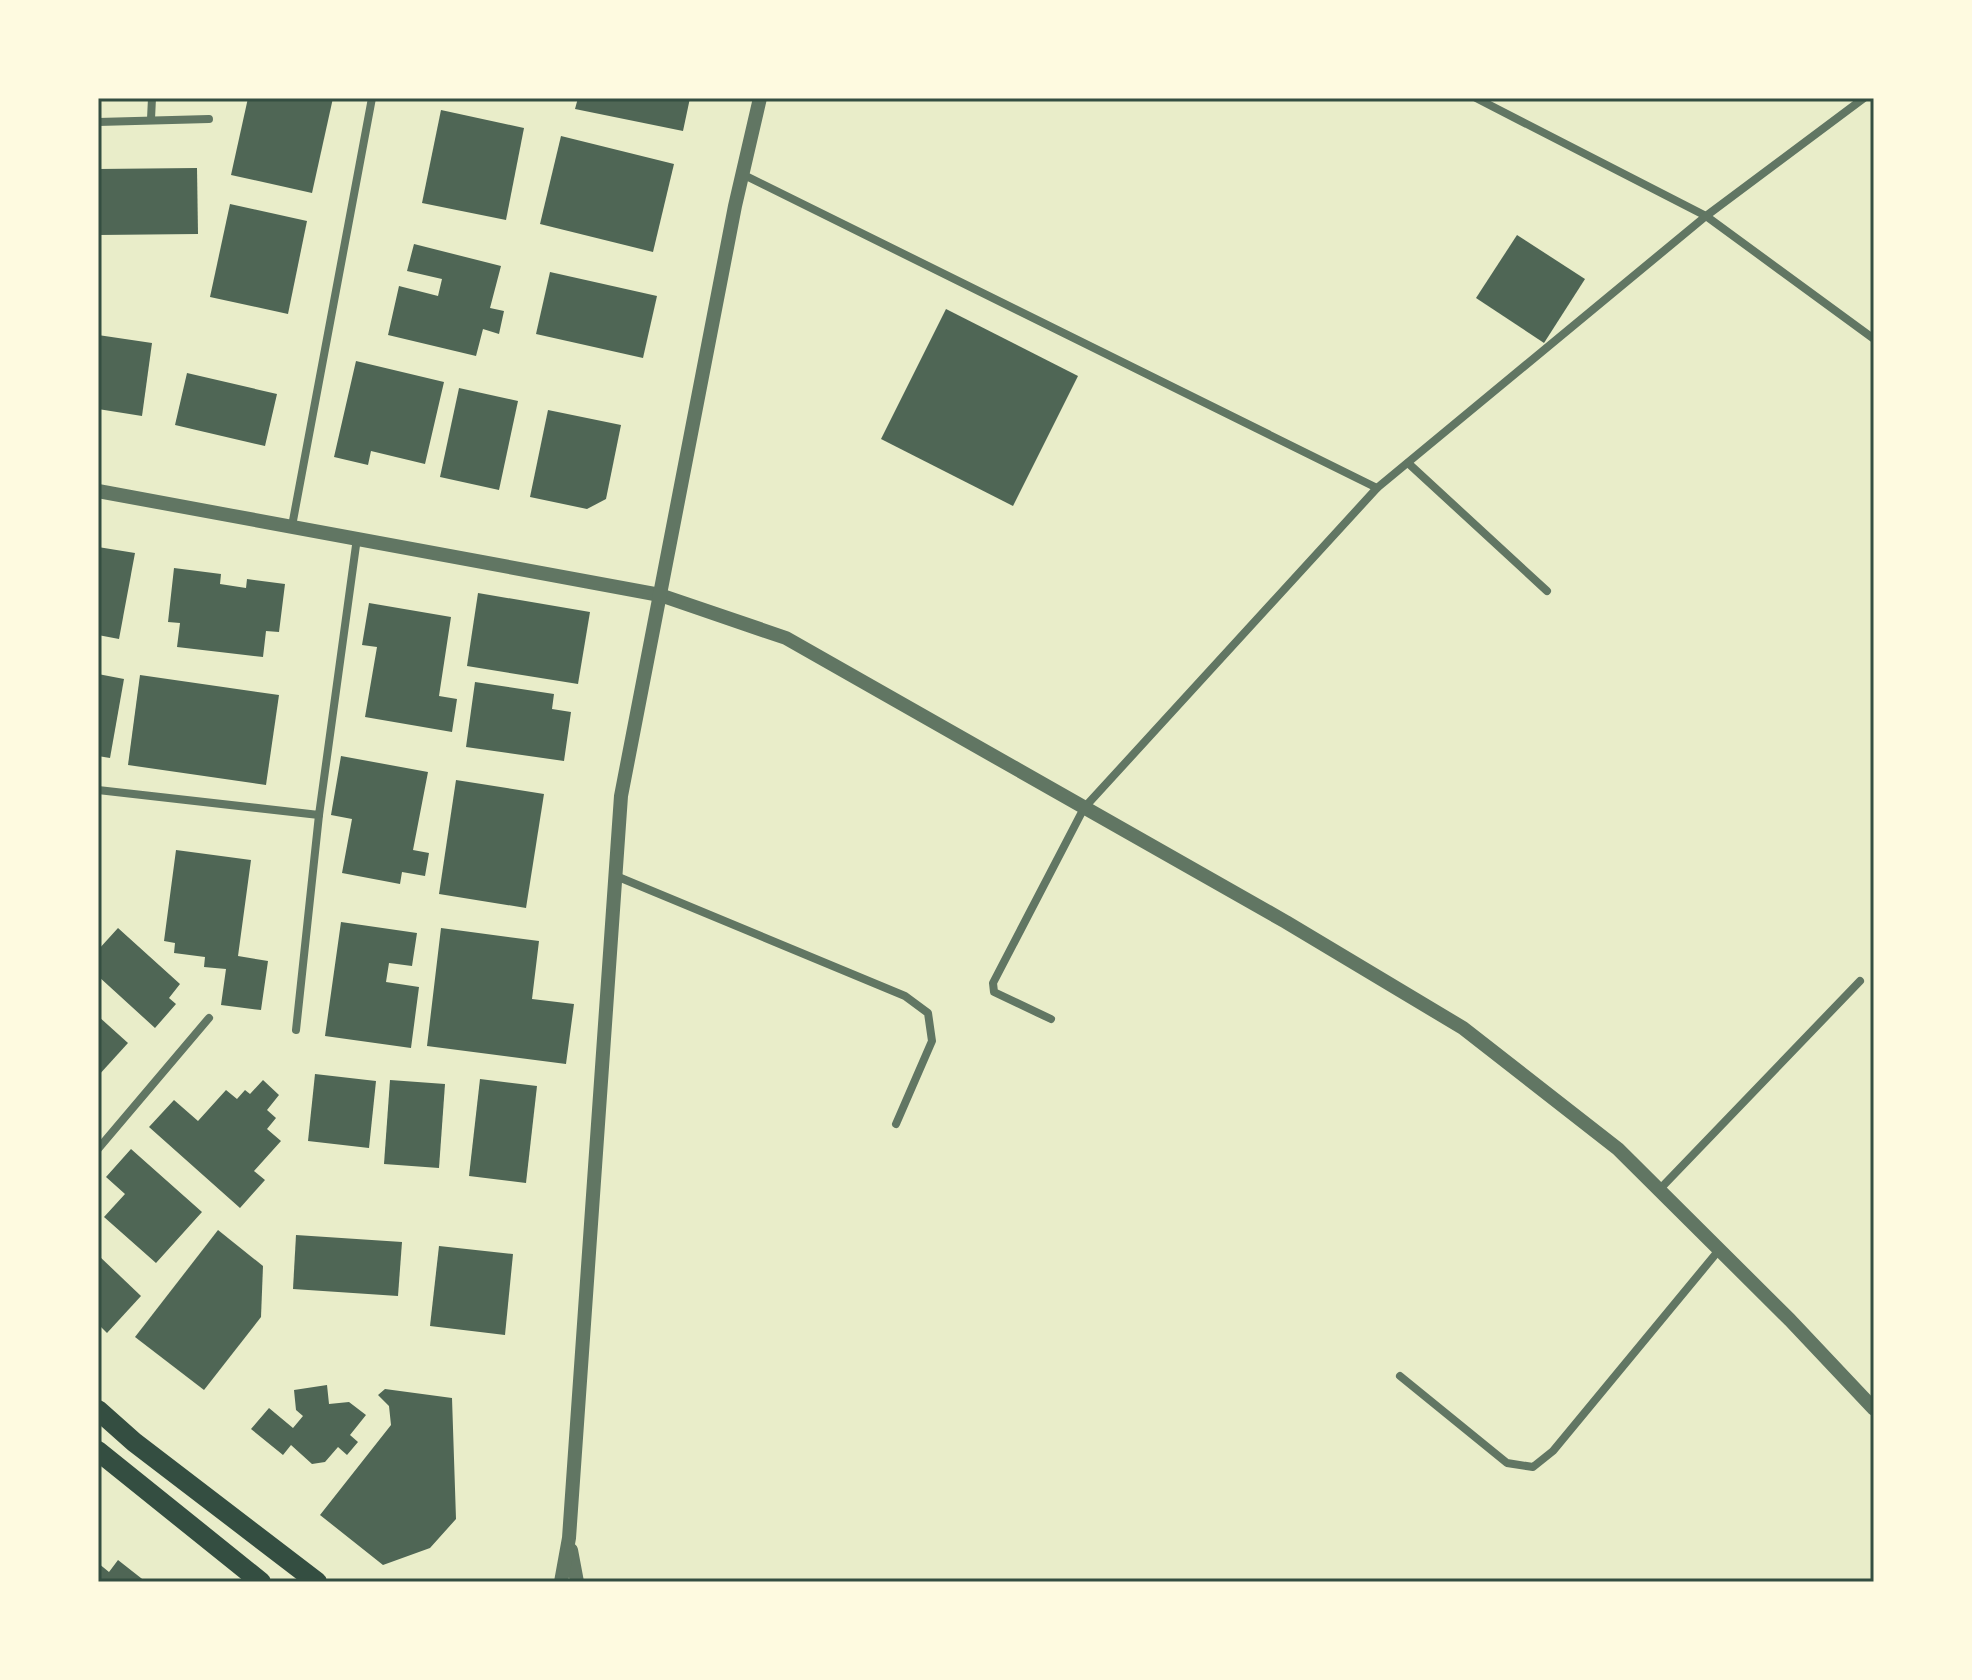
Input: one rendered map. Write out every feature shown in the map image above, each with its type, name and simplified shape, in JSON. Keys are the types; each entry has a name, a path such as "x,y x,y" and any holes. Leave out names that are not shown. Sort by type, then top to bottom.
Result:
{"main road":[{"path":"98,1410 134,1442 317,1582"},
{"path":"98,1451 261,1582"}],"street":[{"path":"151,119 152,98"},
{"path":"292,526 372,98"},
{"path":"561,1582 569,1538 621,796 742,174 760,98"},
{"path":"1476,98 1706,216 1874,339"},
{"path":"1051,1019 994,992 993,983 1084,808 1377,488 1706,216 1864,98"},
{"path":"98,122 209,119"},
{"path":"742,174 1377,488"},
{"path":"1408,463 1547,591"},
{"path":"98,491 660,595 786,638 1286,922 1463,1028 1618,1149 1872,1403"},
{"path":"296,1030 319,815 357,538"},
{"path":"98,790 319,815"},
{"path":"616,876 905,996 928,1013 932,1041 896,1124"},
{"path":"1659,1190 1860,981"},
{"path":"98,1149 209,1018"},
{"path":"1400,1376 1507,1463 1533,1467 1553,1451 1719,1250"},
{"path":"569,1538 577,1582"}],"building":[{"path":"248,98 333,98 312,193 231,175"},
{"path":"578,98 690,98 683,131 575,109"},
{"path":"441,110 524,128 506,220 422,203"},
{"path":"561,136 674,164 653,252 540,224"},
{"path":"197,168 198,234 98,235 98,169"},
{"path":"230,204 307,221 288,314 210,297"},
{"path":"1517,235 1585,279 1544,343 1476,298"},
{"path":"414,244 501,266 490,308 504,311 499,334 483,329 476,356 388,335 399,286 438,296 442,279 407,271"},
{"path":"550,272 657,296 643,358 536,334"},
{"path":"946,309 1078,376 1013,506 881,439"},
{"path":"98,335 152,343 142,416 98,409"},
{"path":"356,361 444,382 425,464 371,451 368,465 334,457"},
{"path":"187,373 277,394 265,446 175,425"},
{"path":"459,388 518,401 499,490 440,477"},
{"path":"548,410 621,425 606,499 587,509 530,497"},
{"path":"98,547 135,553 119,639 98,635"},
{"path":"174,568 221,574 220,584 246,588 247,579 285,584 279,632 266,631 263,657 177,647 180,623 168,622"},
{"path":"478,593 590,612 578,684 467,666"},
{"path":"369,603 451,617 439,696 457,699 452,732 365,717 377,647 362,645"},
{"path":"98,674 124,679 110,758 98,756"},
{"path":"140,675 279,695 266,785 128,765"},
{"path":"475,682 554,694 552,709 571,712 564,761 466,747"},
{"path":"341,756 428,772 413,850 429,853 425,876 402,872 400,884 342,873 352,819 331,815"},
{"path":"456,780 544,794 526,908 439,894"},
{"path":"176,850 251,860 238,956 268,961 261,1010 221,1005 226,969 204,967 205,957 174,953 175,943 164,941"},
{"path":"341,922 417,933 412,966 389,963 386,982 419,987 411,1048 325,1036"},
{"path":"118,928 180,984 169,998 176,1004 155,1028 98,976 98,950"},
{"path":"441,928 539,941 532,999 574,1004 566,1064 427,1046"},
{"path":"98,1016 128,1043 98,1076"},
{"path":"315,1074 376,1081 369,1148 308,1141"},
{"path":"480,1079 537,1086 526,1183 469,1176"},
{"path":"263,1080 279,1095 267,1110 276,1118 267,1129 281,1141 254,1171 265,1180 240,1208 149,1127 174,1100 198,1121 226,1090 237,1099 245,1090 250,1094"},
{"path":"390,1080 445,1084 439,1168 384,1164"},
{"path":"131,1149 202,1212 156,1263 104,1217 125,1194 106,1177"},
{"path":"218,1230 263,1266 261,1317 204,1390 135,1337"},
{"path":"296,1235 402,1242 398,1296 293,1289"},
{"path":"439,1246 513,1254 505,1335 430,1326"},
{"path":"98,1255 141,1296 107,1333 98,1324"},
{"path":"327,1385 329,1404 349,1402 366,1415 350,1435 358,1442 347,1455 338,1447 325,1462 312,1464 291,1445 283,1455 251,1429 269,1408 293,1428 303,1416 296,1410 294,1390"},
{"path":"385,1389 452,1398 456,1519 430,1548 383,1565 320,1515 391,1425 389,1406 378,1395"},
{"path":"118,1560 146,1582 98,1582 98,1563 109,1572"}]}
